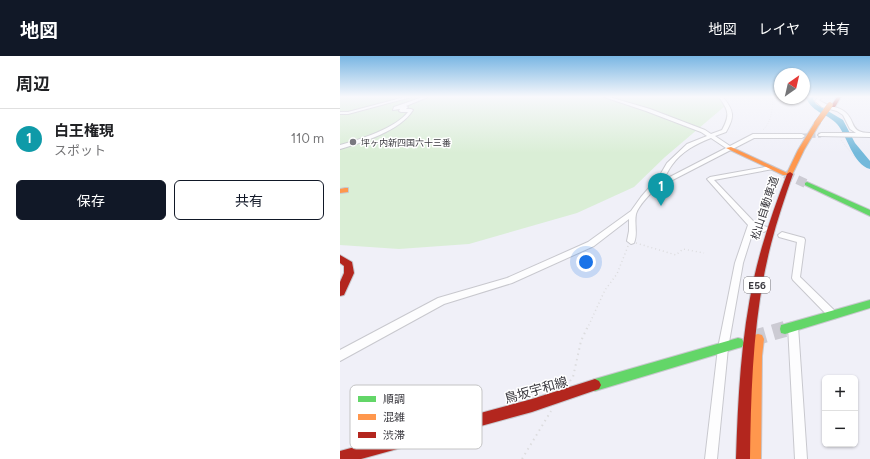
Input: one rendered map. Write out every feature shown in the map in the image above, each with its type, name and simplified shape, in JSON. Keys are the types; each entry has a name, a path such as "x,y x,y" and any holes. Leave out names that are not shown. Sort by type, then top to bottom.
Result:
{"main road":[{"name":"松山自動車道","path":"743,459 746,357 764,248 771,222 786,180 799,152 824,116"},
{"name":"松山自動車道","path":"754,459 756,356 769,256 776,228 790,186 819,123"},
{"path":"729,148 784,174"},
{"path":"807,184 870,213"},
{"path":"340,258 349,264 349,273 340,292"},
{"path":"789,327 870,304"},
{"name":"鳥坂宇和線","path":"482,418 561,397 606,381 738,343"},
{"name":"鳥坂宇和線","path":"340,458 369,449"}],"street":[{"path":"340,147 390,128 407,116"},
{"path":"663,116 703,131 729,148"},
{"path":"340,356 441,301 509,281 591,244 633,213 650,189 663,176 669,164 689,145 724,131 731,116"},
{"path":"846,116 852,128 859,135"},
{"path":"821,135 870,135"},
{"path":"650,189 753,136 802,136"},
{"path":"764,229 752,225 710,179 771,168"},
{"path":"631,241 633,231 633,213"},
{"path":"711,459 723,348 739,263 752,225"},
{"path":"782,235 801,240 796,278 833,314"},
{"path":"789,327 801,459"}],"path":[{"path":"753,136 768,125 771,116"},
{"path":"840,135 856,159"},
{"path":"569,383 573,377 582,341 605,290 617,274 631,241 651,249 676,255 683,249 704,253"},
{"path":"522,459 561,397"}],"green space":[{"path":"340,116 713,116 665,157 634,187 577,213 469,244 399,249 340,245"}],"waterway":[{"path":"830,116 840,122 851,143 860,156 870,166"}],"tunnel":[{"path":"803,136 821,135"},
{"path":"785,174 807,184"},
{"path":"750,339 785,329"}],"traffic: fast":[{"path":"807,184 870,213"},
{"path":"785,329 870,304"},
{"path":"595,385 738,343"}],"traffic: slow":[{"path":"817,123 822,116"},
{"path":"790,174 801,150 817,123"},
{"path":"729,148 785,174"},
{"path":"340,191 345,190"},
{"path":"754,459 756,356 758,339"}],"traffic: jam":[{"path":"743,459 745,385 753,314 767,244 777,209 790,174"},
{"path":"340,258 349,264 349,273 340,292"},
{"path":"482,419 564,396 595,385"},
{"path":"340,458 372,449"}],"place":[{"name":"坪ヶ内新四国六十三番","path":"353,142"},
{"name":"白王権現","path":"661,206"}]}
